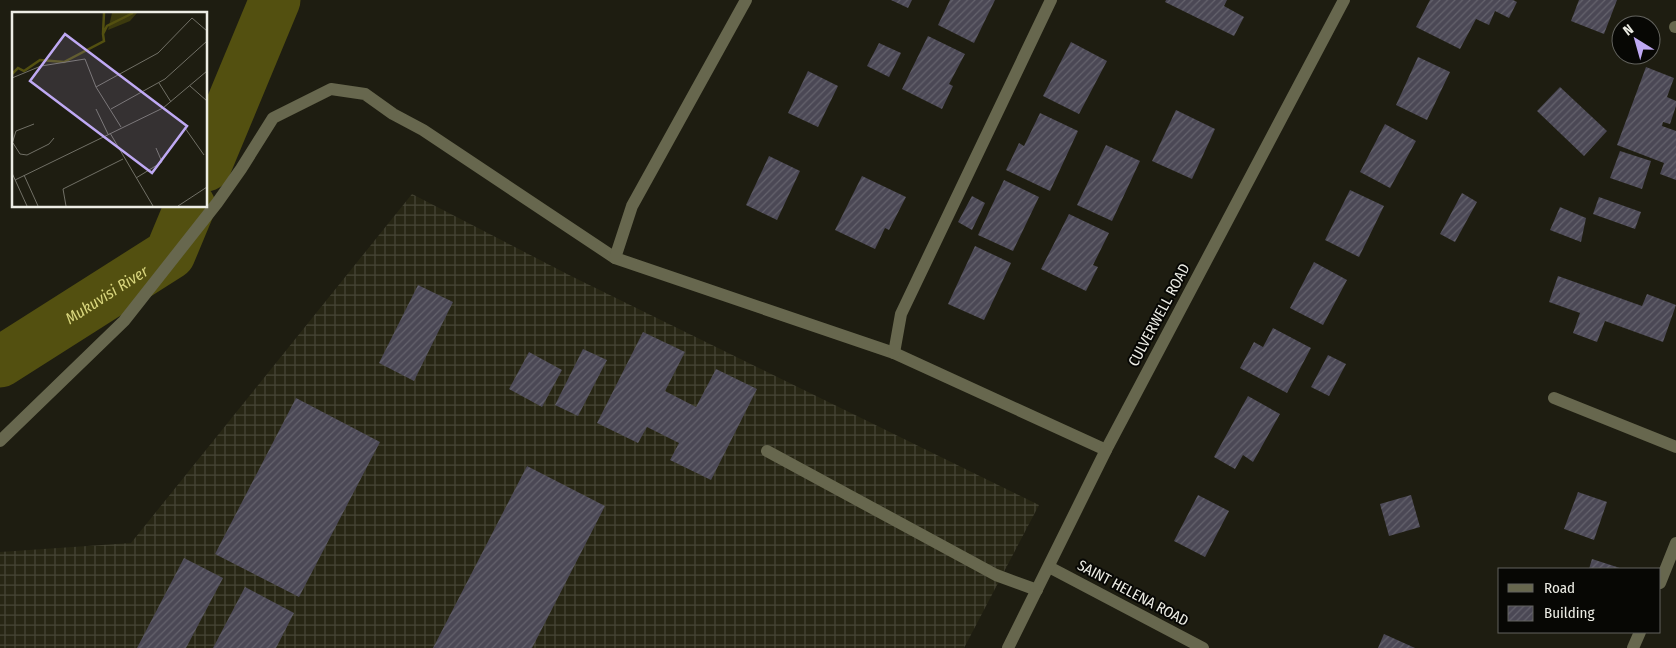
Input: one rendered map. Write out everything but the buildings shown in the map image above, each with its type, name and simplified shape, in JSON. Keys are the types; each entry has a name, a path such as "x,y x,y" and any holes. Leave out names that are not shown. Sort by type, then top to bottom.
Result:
{"street":[{"path":"615,258 632,206 746,0"},
{"path":"894,353 901,314 1051,0"},
{"name":"CULVERWELL ROAD","path":"1008,648 1106,450 1344,0"},
{"path":"0,440 124,322 241,169 273,118 331,89 366,94 393,114 423,130 615,258 894,353 1106,450"},
{"path":"1554,398 1676,447"},
{"path":"767,451 996,575 1037,590"},
{"path":"1661,580 1676,543"},
{"name":"SAINT HELENA ROAD","path":"1049,567 1203,648"},
{"path":"1634,648 1640,633"}],"shaded area":[{"path":"412,194 571,276 1039,505 964,648 0,648 0,552 131,543"}],"waterway":[{"name":"Mukuvisi River","path":"208,161 275,0"},
{"name":"Mukuvisi River","path":"0,362 170,254 189,208"}]}
